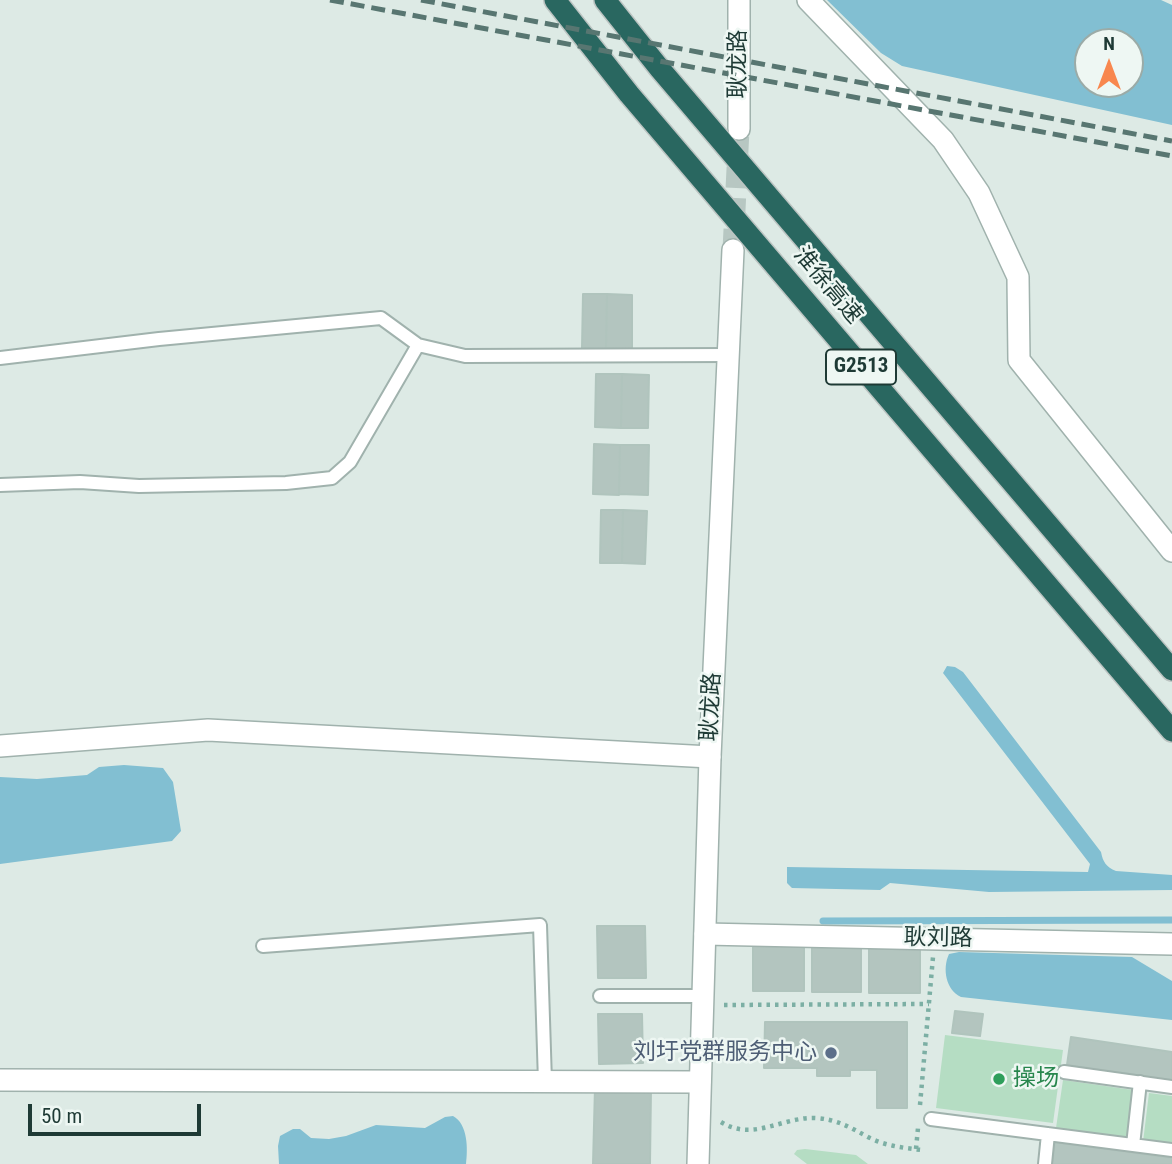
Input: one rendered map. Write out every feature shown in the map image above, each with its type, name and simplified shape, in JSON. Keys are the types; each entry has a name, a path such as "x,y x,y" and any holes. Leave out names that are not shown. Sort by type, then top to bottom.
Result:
{"highway":[{"name":"淮徐高速","path":"555,0 629,94 1172,731"},
{"name":"淮徐高速","path":"605,0 660,69 1172,670"}],"street":[{"name":"耿龙路","path":"739,0 739,129"},
{"path":"808,0 943,139 979,193 1018,277 1019,360 1172,551"},
{"name":"耿龙路","path":"698,1164 710,757 733,250"},
{"path":"0,746 208,730 710,757"},
{"name":"耿刘路","path":"705,934 1172,944"},
{"path":"0,1080 700,1082"}],"lane":[{"path":"0,358 159,339 381,318 418,345 465,356 728,355"},
{"path":"0,485 80,482 152,486 286,483 332,478 350,463 418,345"},
{"path":"263,946 540,925 545,1082"},
{"path":"600,996 702,1000"},
{"path":"1064,1072 1172,1087"},
{"path":"1133,1145 1140,1082"},
{"path":"925,1116 1172,1150"},
{"path":"1045,1164 1048,1134"}],"path":[{"path":"925,1116 929,1004 935,939"},
{"path":"702,1000 929,1004"},
{"path":"699,1108 741,1131 756,1131 803,1118 818,1118 842,1122 882,1142 919,1150 918,1126"}],"green space":[{"name":"操场","path":"945,1035 1063,1050 1053,1123 936,1108"},
{"path":"1063,1080 1133,1090 1127,1138 1056,1128"},
{"path":"1149,1093 1172,1096 1172,1146 1143,1142"},
{"path":"797,1150 856,1155 868,1164 807,1164 794,1154"}],"water":[{"path":"827,0 1161,0 1172,5 1172,125 902,66 881,53"},
{"path":"947,666 963,672 1101,852 1107,866 1116,871 1172,875 1172,890 989,892 890,883 880,890 792,888 787,883 787,867 1088,872 1090,864 943,673"},
{"path":"124,765 163,768 173,782 181,831 172,841 0,864 0,777 37,779 87,775 99,767"},
{"path":"959,952 1132,957 1172,981 1172,1020 961,997 949,984 946,972 949,954"},
{"path":"453,1116 464,1131 467,1144 466,1164 279,1164 280,1136 293,1129 300,1129 311,1138 329,1139 376,1125 425,1128 445,1117"}],"building":[{"path":"583,294 607,294 606,349 582,348"},
{"path":"607,294 632,295 632,349 606,348"},
{"path":"596,374 622,374 621,428 595,427"},
{"path":"622,374 649,375 648,428 621,428"},
{"path":"594,444 620,445 619,495 593,494"},
{"path":"620,445 649,445 648,495 619,494"},
{"path":"601,510 623,510 622,563 600,563"},
{"path":"623,510 647,511 645,564 622,563"},
{"path":"597,926 645,926 646,978 598,978"},
{"path":"753,945 804,945 804,991 753,991"},
{"path":"812,945 861,945 861,992 812,992"},
{"path":"869,945 920,945 920,993 869,993"},
{"path":"955,1011 983,1014 980,1036 952,1033"},
{"path":"598,1014 642,1014 643,1063 599,1064"},
{"path":"765,1022 907,1022 907,1108 877,1108 877,1070 850,1070 850,1076 817,1076 817,1068 764,1068"},
{"path":"1071,1037 1172,1052 1172,1080 1067,1065"},
{"path":"595,1087 651,1088 650,1164 593,1164"},
{"path":"1055,1142 1172,1158 1172,1164 1052,1164"}],"waterway":[{"path":"823,921 1172,920"}],"tunnel":[{"path":"733,250 739,129"}],"railway":[{"path":"330,0 1172,156"},
{"path":"421,0 1172,141"}],"place":[{"name":"刘圩党群服务中心","path":"831,1053"},
{"name":"操场","path":"999,1079"}]}
